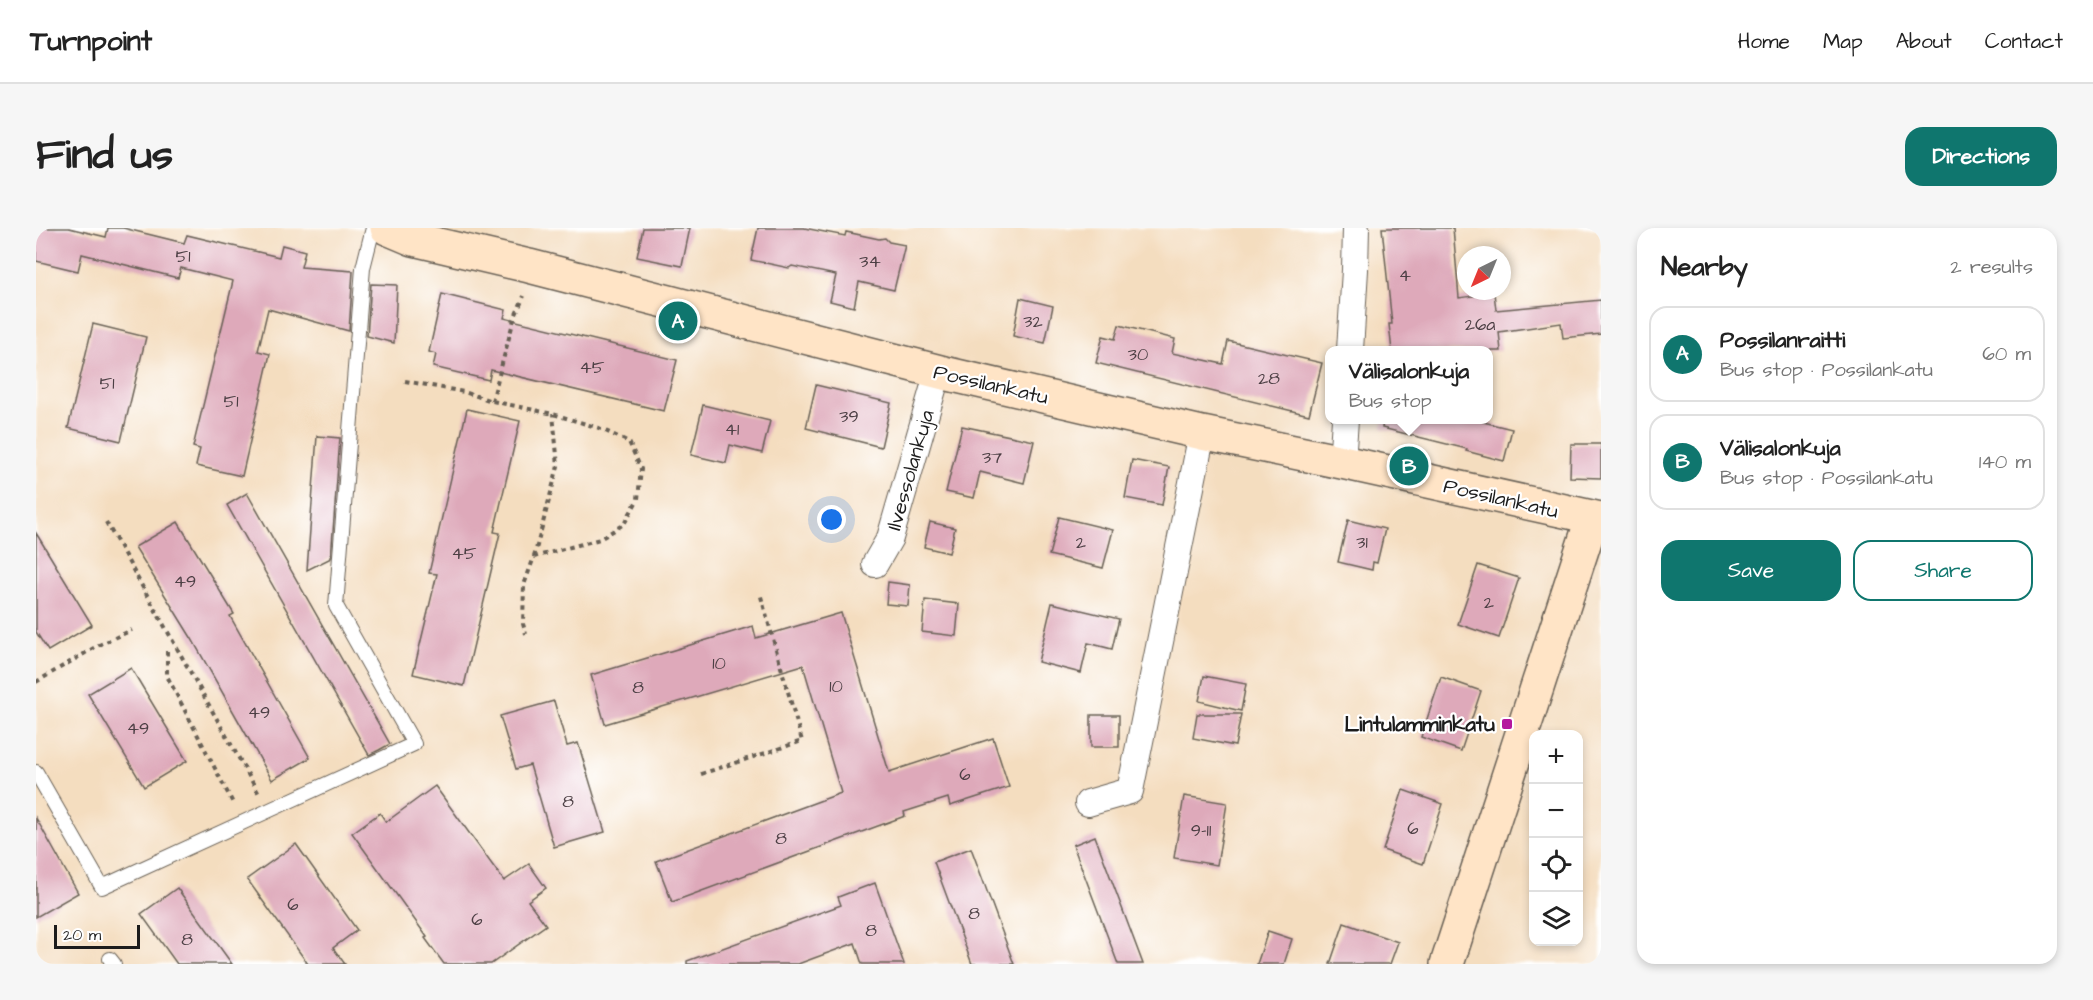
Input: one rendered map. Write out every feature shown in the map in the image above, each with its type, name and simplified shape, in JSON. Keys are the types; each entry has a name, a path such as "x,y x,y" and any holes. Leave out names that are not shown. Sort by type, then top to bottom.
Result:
{"street":[{"name":"Possilankatu","path":"387,228 419,240 529,266 938,372 1202,433 1596,519"},
{"path":"1350,346 1356,228"},
{"name":"Ilvessolankuja","path":"875,564 890,538 938,372"},
{"path":"1342,462 1345,424"},
{"path":"1088,803 1130,791 1202,433"},
{"path":"1447,964 1596,519"}],"lane":[{"path":"36,772 102,887 414,744 336,606 363,268 373,228"}],"path":[{"path":"492,401 514,319 525,294"},
{"path":"405,381 464,392 492,401 553,414 599,428 629,442 641,469 638,499 624,524 600,539 534,557"},
{"path":"526,634 523,624 524,585 534,557 558,466 553,414"},
{"path":"106,522 268,811"},
{"path":"701,774 802,741 760,593"},
{"path":"36,682 99,645 132,630"},
{"path":"166,651 168,676 243,822"}],"building":[{"path":"36,228 69,228 106,237 108,228 123,228 184,243 187,235 279,257 282,245 305,251 301,267 353,271 349,331 268,309 258,351 270,354 242,476 196,466 200,449 193,447 233,281 181,268 178,278 82,254 78,271 36,261"},
{"path":"643,228 690,228 682,266 637,257"},
{"path":"758,228 804,228 845,236 846,232 879,239 885,238 889,242 905,245 894,290 859,282 854,307 830,301 836,275 751,260"},
{"path":"1382,228 1453,228 1457,300 1495,300 1496,310 1601,300 1601,334 1563,338 1561,323 1499,332 1501,351 1493,351 1493,346 1391,346 1389,324 1392,324"},
{"path":"371,284 397,285 394,343 367,336"},
{"path":"442,294 506,310 504,318 677,360 664,411 491,370 489,380 433,367 436,354 429,352"},
{"path":"1020,298 1053,306 1045,343 1013,336"},
{"path":"93,324 146,337 121,441 68,428"},
{"path":"1119,325 1175,339 1172,353 1223,364 1228,341 1322,363 1309,415 1096,363 1103,336 1115,339"},
{"path":"816,385 891,403 881,447 806,428"},
{"path":"703,405 770,421 762,453 730,445 726,463 691,455"},
{"path":"467,409 520,421 494,532 500,533 464,686 413,674 437,574 429,573"},
{"path":"1382,424 1491,424 1512,429 1504,461 1466,451 1467,449 1382,428"},
{"path":"962,426 1034,441 1024,483 980,472 974,498 946,492"},
{"path":"317,436 340,438 331,558 307,570"},
{"path":"1571,444 1601,444 1601,478 1570,477"},
{"path":"1132,460 1169,467 1162,505 1125,498"},
{"path":"247,493 390,744 369,755 227,505"},
{"path":"1059,517 1113,530 1103,568 1049,555"},
{"path":"1348,520 1385,529 1377,563 1373,562 1372,570 1338,562"},
{"path":"178,522 234,614 230,616 310,758 272,780 192,639 135,547"},
{"path":"930,522 955,528 949,553 924,547"},
{"path":"36,533 92,625 48,651 36,632"},
{"path":"1478,565 1519,578 1499,638 1458,624"},
{"path":"888,582 910,585 908,606 886,604"},
{"path":"925,600 959,604 956,636 922,632"},
{"path":"1052,603 1119,619 1112,649 1088,643 1081,673 1038,662"},
{"path":"841,613 889,772 993,738 1009,787 950,806 948,798 904,812 905,816 672,902 656,861 841,793 803,665 605,724 591,675 753,626 756,638"},
{"path":"131,668 187,761 144,787 88,694"},
{"path":"1204,676 1246,684 1241,711 1199,701"},
{"path":"1441,677 1481,691 1461,751 1421,737"},
{"path":"554,701 567,746 578,743 605,832 554,847 530,765 516,769 500,716"},
{"path":"1197,714 1241,714 1235,746 1193,738"},
{"path":"1091,715 1119,715 1119,747 1091,747"},
{"path":"435,786 504,881 529,864 546,888 528,901 546,925 491,964 444,964 352,833 380,813 386,822"},
{"path":"1403,790 1443,804 1423,864 1383,850"},
{"path":"1184,796 1227,803 1217,865 1174,858"},
{"path":"36,818 78,893 36,917"},
{"path":"1095,836 1143,964 1118,964 1073,845"},
{"path":"296,844 357,930 333,948 345,964 308,964 247,879"},
{"path":"971,848 1014,964 972,964 934,862"},
{"path":"875,883 904,964 862,964 855,943 798,964 687,964 687,961 841,905 838,897"},
{"path":"177,888 232,964 177,964 141,914"},
{"path":"1344,923 1398,942 1390,964 1330,964"},
{"path":"1268,931 1292,939 1284,964 1257,964"}],"place":[{"name":"Possilanraitti","path":"678,321"},
{"name":"Välisalonkuja","path":"1409,466"},
{"name":"Lintulamminkatu","path":"1507,724"}]}
